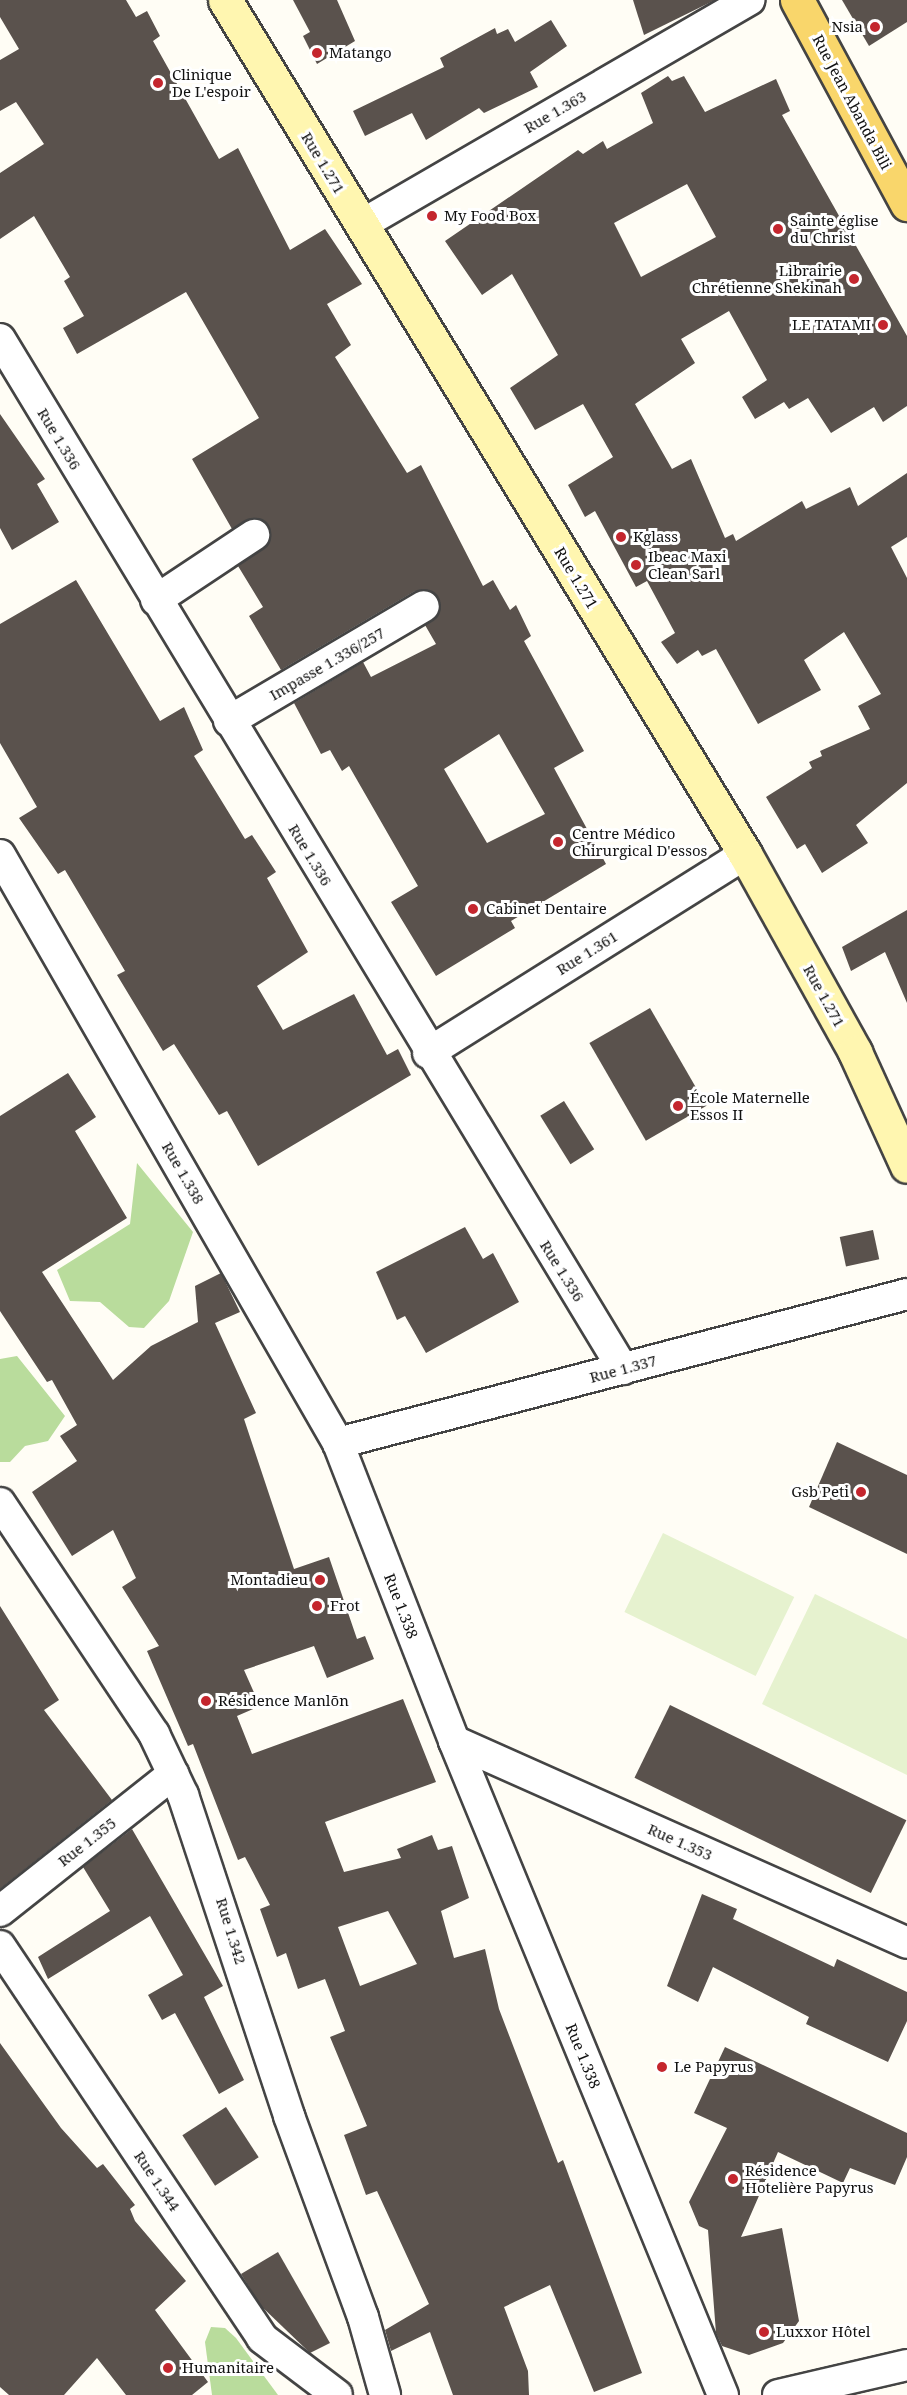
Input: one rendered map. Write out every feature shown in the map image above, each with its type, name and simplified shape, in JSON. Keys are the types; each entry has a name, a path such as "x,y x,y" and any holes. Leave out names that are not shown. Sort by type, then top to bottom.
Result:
{"main road":[{"name":"Rue Jean Abanda Bili","path":"797,0 907,204"}],"street":[{"name":"Rue 1.271","path":"225,0 746,854 855,1052 907,1166"},
{"name":"Rue 1.363","path":"361,225 749,0"},
{"name":"Rue 1.336","path":"0,339 428,1053 623,1369"},
{"path":"156,600 254,535"},
{"name":"Impasse 1.336/257","path":"229,721 424,606"},
{"name":"Rue 1.361","path":"428,1053 746,854"},
{"name":"Rue 1.338","path":"0,855 338,1443 454,1741 723,2395"},
{"name":"Rue 1.337","path":"338,1443 907,1294"},
{"name":"Rue 1.342","path":"0,1503 154,1734 173,1774 207,1855 385,2395"},
{"name":"Rue 1.353","path":"454,1741 907,1943"},
{"name":"Rue 1.355","path":"0,1911 173,1774"},
{"name":"Rue 1.344","path":"0,1946 262,2338 337,2395"},
{"path":"778,2395 907,2364"}],"green space":[{"path":"137,1163 193,1232 169,1301 144,1328 129,1327 100,1302 70,1301 57,1270 130,1224"},
{"path":"17,1356 65,1416 48,1441 25,1446 10,1462 0,1462 0,1359"},
{"path":"663,1533 794,1597 756,1676 624,1612"},
{"path":"815,1594 907,1639 907,1775 762,1704"},
{"path":"211,2327 225,2328 236,2338 278,2395 212,2395 205,2342"}],"building":[{"path":"0,0 126,0 136,17 147,11 160,36 153,41 219,159 238,148 290,250 325,229 362,284 327,304 351,345 335,357 407,473 421,465 483,586 493,580 510,610 516,605 531,636 524,641 584,751 554,768 606,864 511,921 515,928 436,976 391,902 418,886 349,766 342,771 330,750 321,754 294,703 363,662 371,677 436,644 425,625 439,614 439,598 432,591 415,591 281,670 249,616 263,607 238,566 269,543 269,526 252,518 232,529 192,459 259,418 186,292 77,354 63,328 84,316 64,281 70,277 34,216 0,239 0,173 44,144 16,102 0,111 0,60 19,49 0,17","holes":["499,734 545,814 487,843 444,769"]},
{"path":"293,0 337,0 355,41 317,64 303,36 310,32"},
{"path":"633,0 715,0 644,35"},
{"path":"842,0 907,0 907,22 869,46"},
{"path":"551,20 567,46 530,72 538,87 484,113 479,108 426,140 412,113 365,136 353,111 444,67 440,58 495,28 497,34 508,29 515,42"},
{"path":"668,76 672,81 684,76 705,112 776,79 790,111 782,115 907,336 907,406 883,422 874,407 831,433 808,398 789,409 784,402 755,419 742,397 767,380 729,311 681,339 695,363 635,404 672,469 691,459 725,538 733,534 736,541 802,501 806,509 850,487 858,506 907,473 907,537 891,547 907,578 907,783 856,825 868,843 822,873 805,844 797,849 766,797 812,768 809,762 822,756 820,751 870,729 858,706 881,694 844,632 804,660 821,690 758,724 716,649 702,656 698,650 677,664 661,642 675,633 647,581 636,587 595,511 585,517 568,485 613,457 583,404 535,430 510,388 558,355 512,274 482,295 445,241 578,150 583,154 603,141 607,149 653,123 641,93","holes":["687,184 716,237 641,277 614,223"]},
{"path":"0,414 45,479 37,484 59,522 12,550 0,528"},
{"path":"76,580 160,721 184,707 203,750 194,756 245,839 252,835 276,872 267,878 308,952 257,986 283,1030 354,994 387,1055 398,1049 411,1075 258,1166 227,1111 219,1115 174,1044 163,1051 117,975 125,971 65,870 58,874 19,818 37,807 0,743 0,624"},
{"path":"907,910 907,1003 885,952 851,971 842,947"},
{"path":"650,1008 706,1106 646,1141 589,1043"},
{"path":"68,1073 96,1117 75,1131 127,1218 42,1272 113,1380 151,1346 198,1322 195,1286 221,1273 240,1312 215,1323 256,1413 244,1419 294,1569 329,1557 357,1639 365,1636 374,1659 327,1678 314,1646 244,1670 260,1706 237,1716 252,1754 403,1699 436,1782 325,1822 344,1872 401,1858 397,1849 432,1835 438,1850 452,1846 469,1898 441,1911 454,1958 485,1949 499,2009 558,2163 563,2160 642,2373 594,2392 550,2285 504,2307 528,2371 529,2395 453,2395 430,2332 391,2351 385,2330 429,2304 377,2191 366,2195 344,2135 367,2126 330,2037 345,2031 325,1979 298,1989 286,1953 277,1957 260,1909 270,1905 245,1857 238,1860 193,1744 188,1746 147,1651 159,1646 122,1587 136,1578 113,1530 72,1556 32,1492 77,1461 60,1436 77,1425 52,1380 47,1382 0,1311 0,1116","holes":["388,1911 417,1964 360,1986 338,1927"]},
{"path":"564,1101 594,1149 570,1164 540,1116"},
{"path":"465,1227 483,1259 493,1253 519,1302 426,1353 405,1316 397,1320 376,1272"},
{"path":"873,1230 879,1259 846,1266 840,1237"},
{"path":"837,1442 907,1475 907,1554 809,1507"},
{"path":"0,1606 59,1700 44,1710 112,1800 0,1889"},
{"path":"670,1705 906,1820 871,1893 634,1778"},
{"path":"132,1829 223,1986 204,1997 244,2080 219,2094 175,2013 162,2020 148,1995 183,1975 150,1916 48,1979 38,1957 110,1911 83,1867"},
{"path":"702,1894 737,1909 733,1919 834,1967 837,1959 907,1992 907,2021 888,2062 806,2024 809,2017 713,1967 698,2002 667,1986"},
{"path":"0,2043 61,2128 97,2168 103,2164 135,2205 130,2209 135,2221 186,2281 155,2310 208,2382 192,2395 126,2395 97,2358 64,2395 9,2395 0,2387"},
{"path":"725,2047 907,2133 907,2157 895,2185 850,2168 843,2183 778,2152 741,2237 782,2228 799,2321 783,2343 749,2355 722,2346 716,2333 708,2230 699,2226 689,2202 727,2128 694,2113"},
{"path":"226,2107 259,2157 215,2186 182,2135"},
{"path":"278,2252 330,2343 310,2353 260,2305 241,2274"}],"place":[{"name":"Nsia","path":"875,27"},
{"name":"Matango","path":"317,53"},
{"name":"Clinique De L'espoir","path":"158,83"},
{"name":"My Food Box","path":"432,216"},
{"name":"Sainte église du Christ","path":"778,229"},
{"name":"Librairie Chrétienne Shekinah","path":"854,279"},
{"name":"LE TATAMI","path":"883,325"},
{"name":"Kglass","path":"621,537"},
{"name":"Ibeac Maxi Clean Sarl","path":"636,565"},
{"name":"Centre Médico Chirurgical D'essos","path":"558,842"},
{"name":"Cabinet Dentaire","path":"473,909"},
{"name":"École Maternelle Essos II","path":"678,1106"},
{"name":"Gsb Peti","path":"861,1492"},
{"name":"Montadieu","path":"320,1580"},
{"name":"Frot","path":"317,1606"},
{"name":"Résidence Manlõn","path":"206,1701"},
{"name":"Le Papyrus","path":"662,2067"},
{"name":"Résidence Hotelière Papyrus","path":"733,2179"},
{"name":"Luxxor Hôtel","path":"764,2332"},
{"name":"Humanitaire","path":"168,2368"}]}
